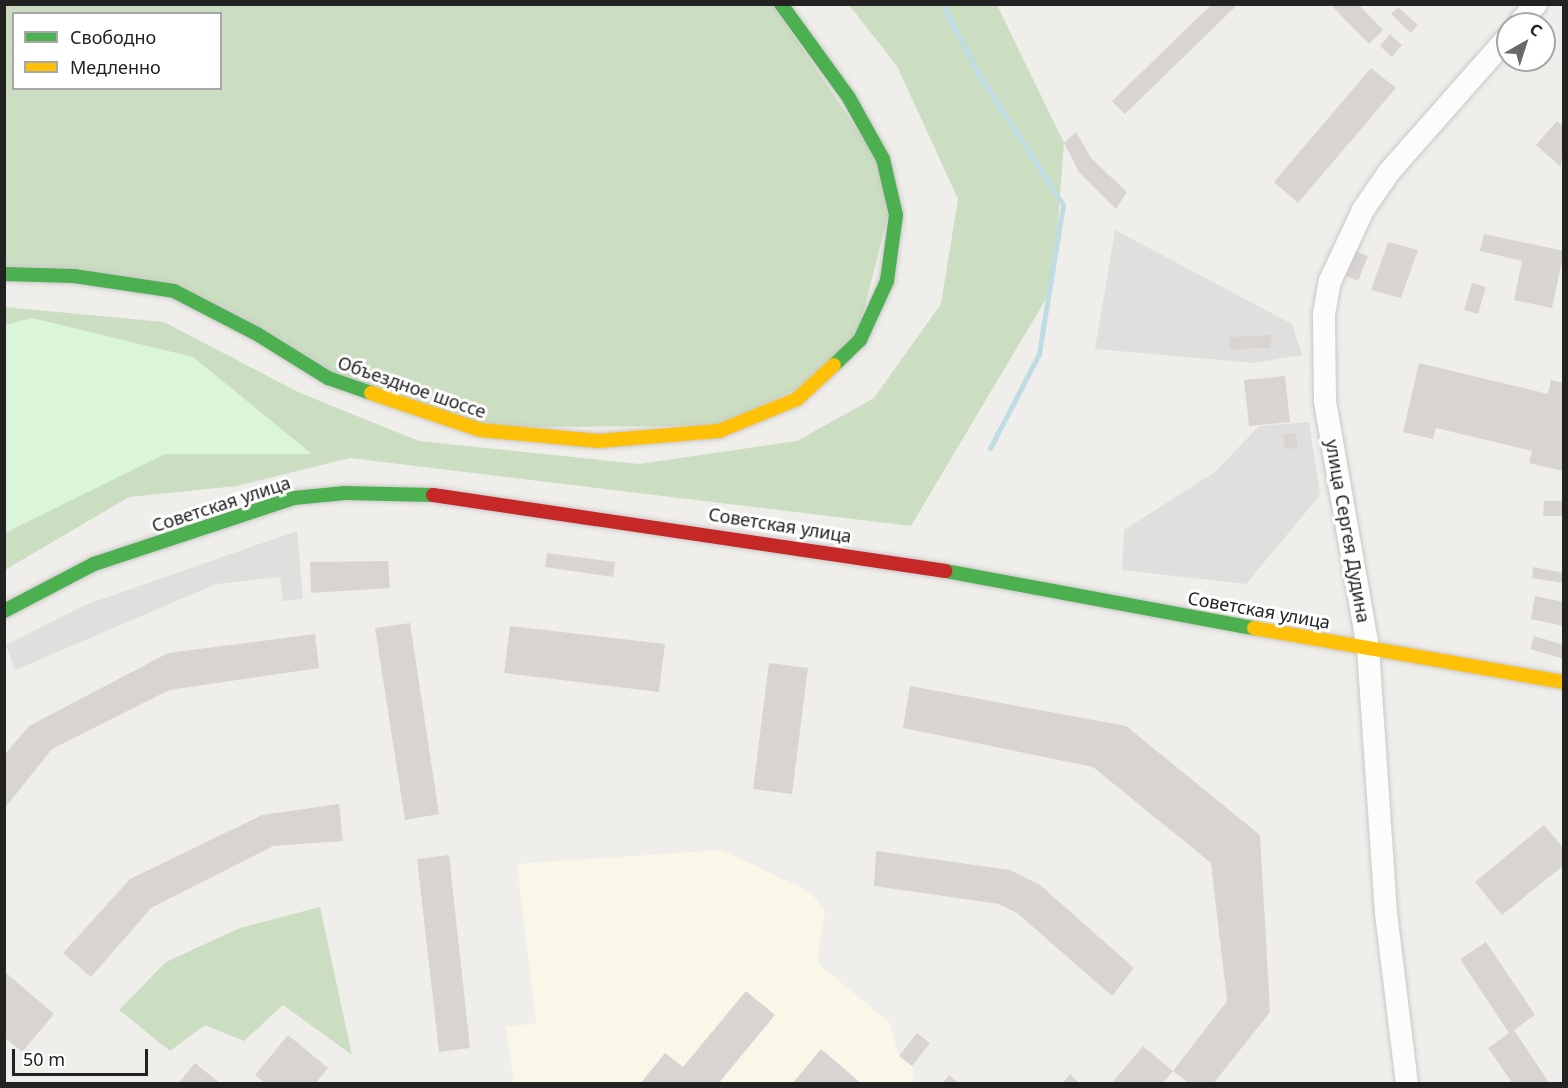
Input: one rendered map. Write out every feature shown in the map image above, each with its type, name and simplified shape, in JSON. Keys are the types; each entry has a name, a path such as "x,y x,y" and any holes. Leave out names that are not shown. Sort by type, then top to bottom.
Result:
{"street":[{"name":"Объездное шоссе","path":"4,274 74,276 174,291 257,333 328,378 480,430 598,441 719,431 797,399 860,340 887,280 896,215 883,159 849,98 782,4"},
{"name":"улица Сергея Дудина","path":"1407,1083 1386,913 1368,648 1325,400 1323,314 1330,281 1363,210 1389,172 1496,51"},
{"name":"Советская улица","path":"4,611 94,564 294,498 345,493 436,495 893,561 1563,682"}],"shaded area":[{"path":"1115,230 1292,324 1302,355 1255,363 1095,349"},
{"path":"1309,422 1320,495 1246,584 1122,570 1124,530 1215,472 1259,426"},
{"path":"297,531 303,599 283,601 280,577 216,584 15,670 6,645 85,605"},
{"path":"722,850 810,892 825,911 817,963 889,1022 899,1056 912,1066 914,1083 514,1083 506,1027 536,1023 517,864"}],"green space":[{"path":"5,5 773,5 879,162 888,215 858,334 797,389 717,426 490,427 335,374 175,284 5,269"},
{"path":"849,5 997,5 1064,143 1053,287 911,526 350,458 237,486 129,497 5,570 5,307 164,322 300,393 419,441 639,464 797,441 874,398 941,304 958,199 897,66"},
{"path":"32,318 193,357 312,454 165,454 5,533 5,325"},
{"path":"320,907 352,1055 283,1005 244,1041 205,1025 170,1051 119,1010 166,962 240,928"}],"building":[{"path":"1212,4 1238,4 1125,114 1112,101"},
{"path":"1330,4 1358,4 1383,30 1369,44"},
{"path":"1398,7 1418,25 1411,33 1391,14"},
{"path":"1390,34 1402,45 1392,57 1380,46"},
{"path":"1371,68 1396,88 1298,203 1274,182"},
{"path":"1557,121 1564,127 1561,167 1536,145"},
{"path":"1076,132 1091,158 1127,192 1116,209 1079,172 1064,143"},
{"path":"1484,234 1564,251 1552,308 1514,300 1522,261 1480,251"},
{"path":"1388,242 1418,250 1401,298 1371,290"},
{"path":"1356,251 1368,256 1358,281 1346,276"},
{"path":"1472,283 1486,287 1478,314 1464,310"},
{"path":"1272,335 1270,348 1230,349 1229,337"},
{"path":"1419,363 1548,394 1551,380 1564,383 1563,471 1529,463 1532,451 1436,428 1433,439 1403,432"},
{"path":"1285,376 1290,422 1249,426 1244,380"},
{"path":"1296,433 1298,448 1285,449 1283,435"},
{"path":"1544,501 1564,501 1564,516 1543,516"},
{"path":"547,553 615,562 613,577 545,567"},
{"path":"388,561 390,588 311,593 310,562"},
{"path":"1533,567 1564,573 1564,583 1532,578"},
{"path":"1535,596 1564,602 1564,626 1531,619"},
{"path":"410,623 439,814 405,820 375,628"},
{"path":"510,626 665,644 659,692 504,673"},
{"path":"315,634 319,668 169,690 52,749 4,809 4,755 29,726 168,653"},
{"path":"1534,636 1564,645 1564,659 1530,649"},
{"path":"769,663 808,668 792,794 753,789"},
{"path":"910,686 1126,726 1260,835 1270,1012 1213,1084 1190,1084 1173,1071 1227,1001 1211,863 1093,767 903,728"},
{"path":"339,804 343,841 273,846 151,908 91,977 63,953 130,879 262,815"},
{"path":"1544,825 1564,849 1564,865 1502,915 1475,882"},
{"path":"876,851 1010,870 1040,885 1134,968 1112,996 1017,913 999,904 874,886"},
{"path":"449,855 470,1048 439,1052 417,859"},
{"path":"1486,942 1535,1015 1514,1030 1550,1084 1513,1084 1488,1048 1509,1033 1460,959"},
{"path":"4,971 54,1014 22,1052 4,1037"},
{"path":"746,991 775,1015 718,1084 640,1084 665,1053 683,1067"},
{"path":"917,1033 930,1043 912,1066 899,1056"},
{"path":"288,1035 328,1068 315,1084 266,1084 255,1075"},
{"path":"1143,1046 1173,1071 1162,1084 1111,1084"},
{"path":"821,1049 862,1084 792,1084"},
{"path":"195,1063 221,1084 178,1084"},
{"path":"1070,1074 1080,1084 1062,1084"},
{"path":"949,1075 960,1084 942,1084"}],"waterway":[{"path":"942,4 978,73 1063,205 1039,354 990,448"}],"traffic: fast":[{"path":"781,4 849,98 883,159 896,215 887,281 860,340 834,365"},
{"path":"4,274 74,276 174,291 257,334 328,378 371,393"},
{"path":"4,611 94,564 294,498 345,493 433,495"},
{"path":"945,571 1254,628"}],"traffic: slow":[{"path":"371,393 480,430 598,441 719,431 797,399 834,365"},
{"path":"1254,628 1564,682"}],"traffic: jam":[{"path":"433,495 945,571"}]}
